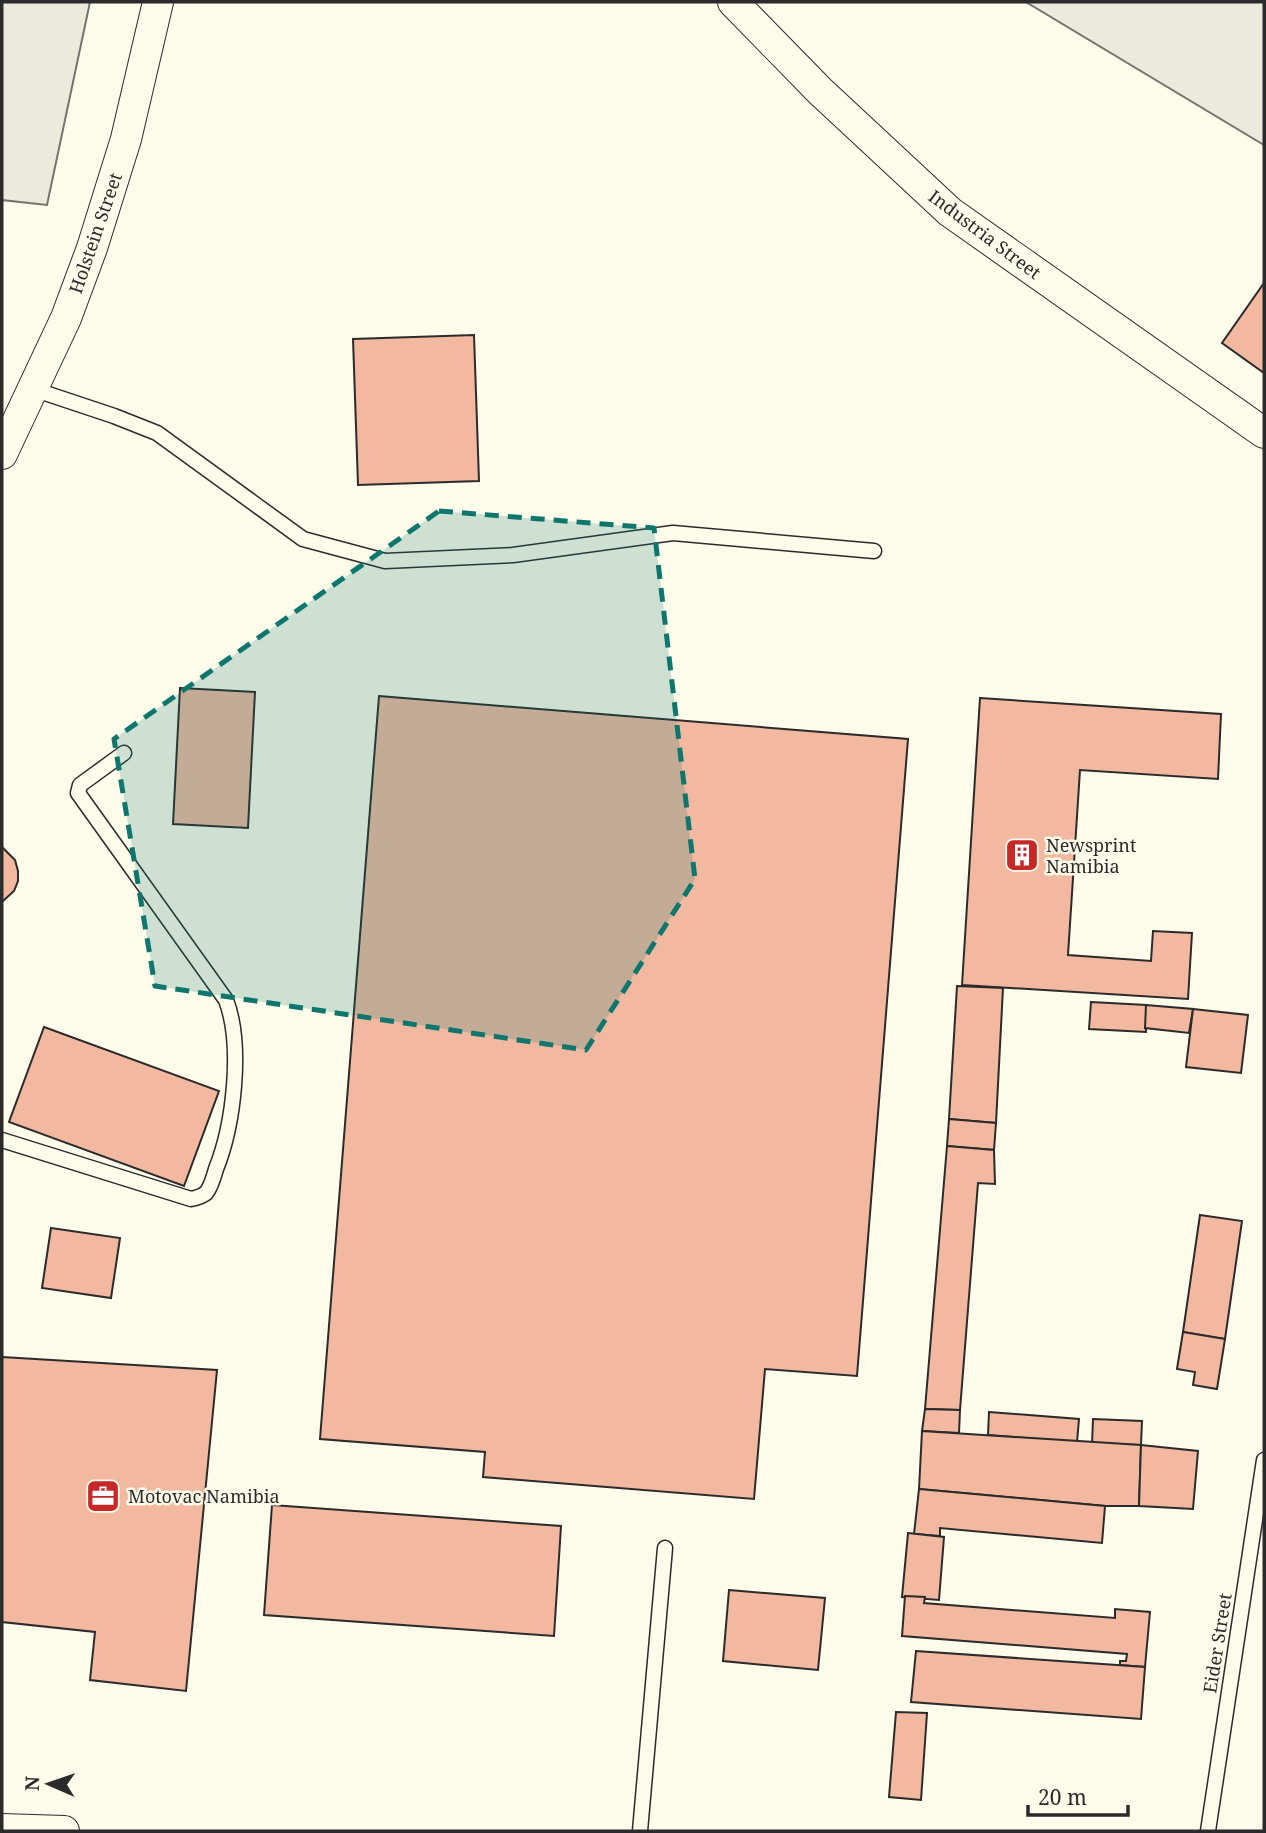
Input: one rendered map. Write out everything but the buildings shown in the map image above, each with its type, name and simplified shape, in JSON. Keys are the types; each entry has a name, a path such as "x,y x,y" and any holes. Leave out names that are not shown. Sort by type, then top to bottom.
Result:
{"street":[{"name":"Holstein Street","path":"2,454 66,318 92,248 126,139 159,2"},
{"name":"Industria Street","path":"733,2 820,91 950,212 1264,433"},
{"path":"2,1829 64,1831"}],"lane":[{"path":"33,389 157,433 303,539 385,561 513,555 673,533 874,551"},
{"path":"2,1140 191,1199 208,1191 223,1151 234,1091 233,1028 226,1000 78,793 80,785 124,753"},
{"name":"Eider Street","path":"1208,1831 1264,1460"},
{"path":"640,1831 665,1548"}],"highlighted area":[{"path":"439,511 654,528 695,879 586,1050 155,986 114,739"}],"shaded area":[{"path":"2,2 90,2 47,205 2,200"},
{"path":"1026,2 1264,2 1264,145"}],"place":[{"name":"Newsprint Namibia","path":"1022,855"},
{"name":"Motovac Namibia","path":"103,1496"}]}
